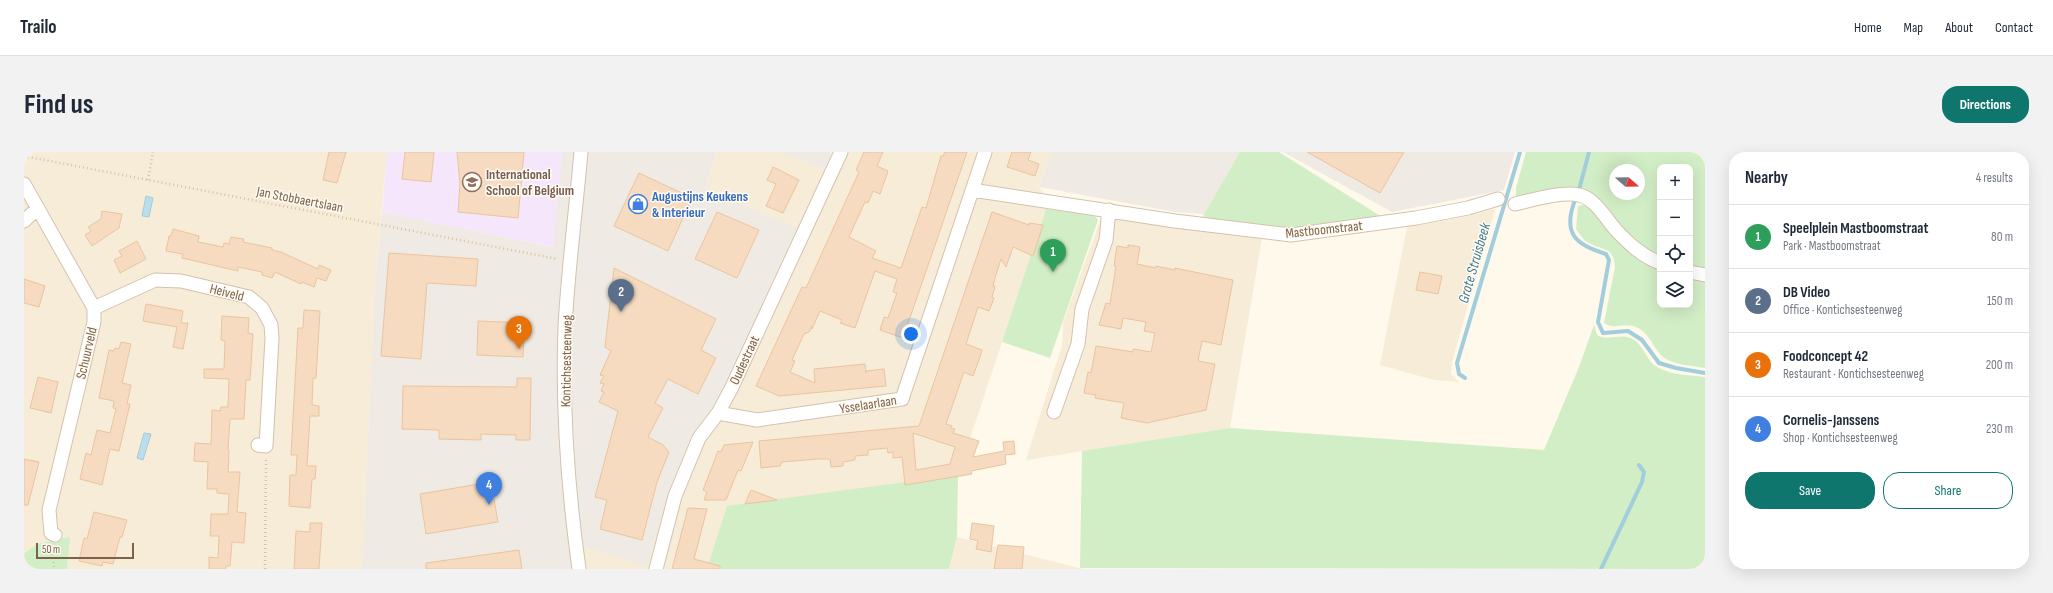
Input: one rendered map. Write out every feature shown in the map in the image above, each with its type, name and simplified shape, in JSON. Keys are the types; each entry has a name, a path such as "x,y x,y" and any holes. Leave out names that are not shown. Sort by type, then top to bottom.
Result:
{"street":[{"name":"Kontichsesteenweg","path":"579,569 574,533 565,407 565,327 581,152"},
{"name":"Oudestraat","path":"656,569 675,496 699,438 718,413 841,152"},
{"name":"Ysselaarlaan","path":"718,413 757,420 902,399 985,152"},
{"name":"Schuurveld","path":"24,184 94,308 94,322 49,510 53,534"},
{"name":"Mastboomstraat","path":"972,190 1175,221 1291,235 1416,218 1468,208 1498,199"},
{"path":"1515,204 1566,194 1580,195 1591,202 1603,213 1628,242 1642,254 1657,261"},
{"path":"24,221 38,208"},
{"path":"1054,412 1078,344 1082,309 1106,240 1109,210"},
{"path":"1693,273 1705,275"},
{"name":"Heiveld","path":"94,308 155,280 180,281 249,297 262,308 271,326 272,338 262,445"}],"path":[{"path":"148,180 153,152"},
{"name":"Jan Stobbaertslaan","path":"24,156 561,259 571,259"},
{"path":"262,445 264,569"},
{"path":"53,534 54,569"}],"shaded area":[{"path":"24,152 387,152 375,283 362,569 24,569"},
{"name":"International School of Belgium","path":"387,152 562,152 553,247 382,212"},
{"path":"562,152 717,152 705,188 797,228 724,385 711,409 692,435 668,494 647,566 576,544 579,569 362,569 375,283 382,212 552,247"},
{"path":"717,152 780,152 824,169 832,152 1052,152 1039,187 1049,201 958,475 707,569 579,569 576,544 584,546 668,494 692,435 711,409 724,385 797,228 705,188"},
{"path":"780,152 832,152 824,169"},
{"path":"1052,152 1240,152 1204,214 1176,212 1039,187"},
{"path":"1283,152 1515,152 1504,190 1392,212"},
{"path":"1495,209 1452,362 1451,374 1459,382 1434,380 1380,365 1407,227 1469,216"},
{"path":"1104,210 1263,232 1230,428 1026,460 1062,345 1063,323"},
{"path":"957,537 1083,569 949,569"}],"green space":[{"path":"1240,152 1279,152 1390,222 1291,235 1202,223 1204,214"},
{"path":"1526,152 1705,152 1705,368 1680,364 1666,359 1639,328 1629,325 1611,326 1604,323 1615,267 1614,260 1610,252 1587,242 1576,229 1578,206 1590,203 1566,192 1516,199 1516,188"},
{"path":"1046,209 1095,216 1098,220 1050,358 1002,342"},
{"path":"1594,325 1597,335 1601,337 1632,338 1636,341 1654,365 1665,371 1705,377 1705,569 1080,568 1082,451 1230,428 1544,450 1579,367"},
{"path":"958,475 957,537 949,569 707,569 727,506"},
{"path":"70,537 67,569 24,569 24,554 37,544"}],"water":[{"path":"146,196 153,198 149,217 142,216"},
{"path":"144,433 151,434 143,460 137,458"}],"building":[{"path":"329,152 346,152 337,183 323,180"},
{"path":"405,152 434,152 431,182 402,179"},
{"path":"457,152 524,152 518,218 458,212 460,184"},
{"path":"864,152 883,152 877,166 888,171 880,194 873,191 868,203 865,202 849,237 876,251 872,258 901,268 922,207 926,208 941,156 943,156 945,152 967,152 903,338 880,330 884,317 888,318 897,293 893,292 897,279 875,271 855,328 840,323 842,320 820,311 812,329 812,326 809,332 804,334 792,360 795,361 790,372 815,383 814,369 865,364 866,373 866,371 884,369 886,386 779,396 756,386 802,287 806,288 859,172 856,170"},
{"path":"1012,152 1031,152 1028,160 1039,164 1035,176 1007,167"},
{"path":"1307,152 1404,152 1380,193"},
{"path":"773,167 799,180 783,213 766,206 776,184 767,180"},
{"path":"639,173 692,198 668,251 614,226"},
{"path":"102,211 122,214 119,228 92,246 85,235 91,231 88,227 101,219"},
{"path":"717,212 759,230 737,278 695,259"},
{"path":"992,212 1029,225 1029,223 1043,225 1033,256 1013,247 1006,267 1001,259 993,286 995,286 992,297 994,298 989,311 978,307 966,344 982,350 980,357 973,376 964,372 946,424 955,429 953,433 979,441 973,457 1004,451 1003,442 1014,441 1015,454 1005,455 1006,464 971,471 972,474 905,485 902,457 893,458 893,452 888,453 887,448 868,450 868,455 855,456 855,460 843,462 843,466 831,467 830,459 818,459 782,462 780,466 761,468 759,441 919,426","holes":["913,433 955,447 950,464 916,470"]},
{"path":"173,229 199,236 198,242 223,247 224,243 229,244 231,237 244,239 243,242 272,248 272,250 281,252 318,269 319,265 331,270 326,281 317,278 314,287 302,282 301,284 275,272 272,278 262,275 262,272 238,267 238,271 182,258 183,254 166,251 169,236 171,236"},
{"path":"137,241 146,259 120,273 114,260 122,256 119,251"},
{"path":"1128,245 1140,247 1137,264 1175,270 1175,268 1233,280 1221,345 1202,341 1198,361 1215,364 1206,410 1147,423 1121,418 1124,403 1095,398 1096,395 1084,393 1088,372 1091,373 1096,346 1133,352 1133,349 1151,352 1155,333 1144,331 1146,322 1123,318 1121,329 1099,325 1106,303 1110,304 1116,266 1114,266 1117,246 1128,248"},
{"path":"389,253 478,259 476,286 427,283 421,359 381,356"},
{"path":"614,268 716,319 701,350 716,358 698,394 668,379 655,403 663,408 648,437 663,445 669,452 657,482 642,540 600,529 607,500 595,497 618,411 599,402 604,392 601,391 604,384 600,383 604,376 600,375 611,351 605,347"},
{"path":"1420,272 1442,276 1438,294 1416,290"},
{"path":"24,279 45,286 39,307 24,303"},
{"path":"146,304 183,311 181,323 188,323 183,349 173,347 177,327 143,321"},
{"path":"304,310 320,311 316,378 313,378 312,405 319,406 319,416 310,416 307,466 316,466 315,479 312,479 310,508 289,506 290,475 296,475 297,455 291,455 298,328 303,328"},
{"path":"222,316 249,318 248,333 253,334 250,380 246,380 244,419 230,419 228,449 228,472 240,472 237,512 246,513 244,543 232,542 230,566 226,566 225,569 209,569 209,557 218,558 219,536 210,536 211,514 228,514 229,494 217,493 217,489 207,489 208,462 194,461 195,443 211,444 212,410 220,411 221,407 228,407 229,379 204,378 204,369 224,369 225,341 221,340"},
{"path":"478,321 525,323 523,357 477,355"},
{"path":"121,342 131,344 122,383 131,385 127,404 130,404 119,451 110,449 102,485 80,479 86,453 91,455 97,430 110,433 116,409 113,408 114,401 99,398 109,350 114,351 115,348 119,349"},
{"path":"38,377 58,382 51,413 30,408"},
{"path":"517,378 531,378 530,440 516,440 516,435 481,434 481,440 439,439 439,430 402,429 403,386 517,387"},
{"path":"753,442 741,471 738,470 726,500 704,500 707,492 703,490 718,451 721,452 724,445"},
{"path":"24,459 39,462 28,505 24,505"},
{"path":"491,482 498,522 426,534 420,494"},
{"path":"751,490 777,500 745,504"},
{"path":"688,508 707,509 694,559 720,566 720,569 672,569"},
{"path":"94,512 127,520 122,537 120,537 113,564 103,562 102,566 79,561 84,538 87,539"},
{"path":"310,523 322,523 319,569 294,569 296,531 310,532"},
{"path":"972,523 994,526 991,552 976,549 978,541 970,539"},
{"path":"998,545 1024,547 1022,569 994,569"},
{"path":"519,550 522,569 426,569 426,563"}],"waterway":[{"name":"Grote Struisbeek","path":"1465,378 1459,374 1457,363 1520,152"},
{"path":"1579,190 1589,152"},
{"path":"1575,200 1571,212 1570,222 1571,230 1574,236 1587,247 1606,254 1609,260 1598,322 1603,333 1628,331 1642,340 1659,363 1676,368 1705,373"},
{"name":"Grote Struisbeek","path":"1601,569 1642,482 1644,472 1639,465"}],"place":[{"name":"International School of Belgium","path":"472,182"},
{"name":"Augustijns Keukens & Interieur","path":"638,204"},
{"name":"Speelplein Mastboomstraat","path":"1053,272"},
{"name":"DB Video","path":"621,312"},
{"name":"Foodconcept 42","path":"519,349"},
{"name":"Cornelis-Janssens","path":"489,505"}]}
